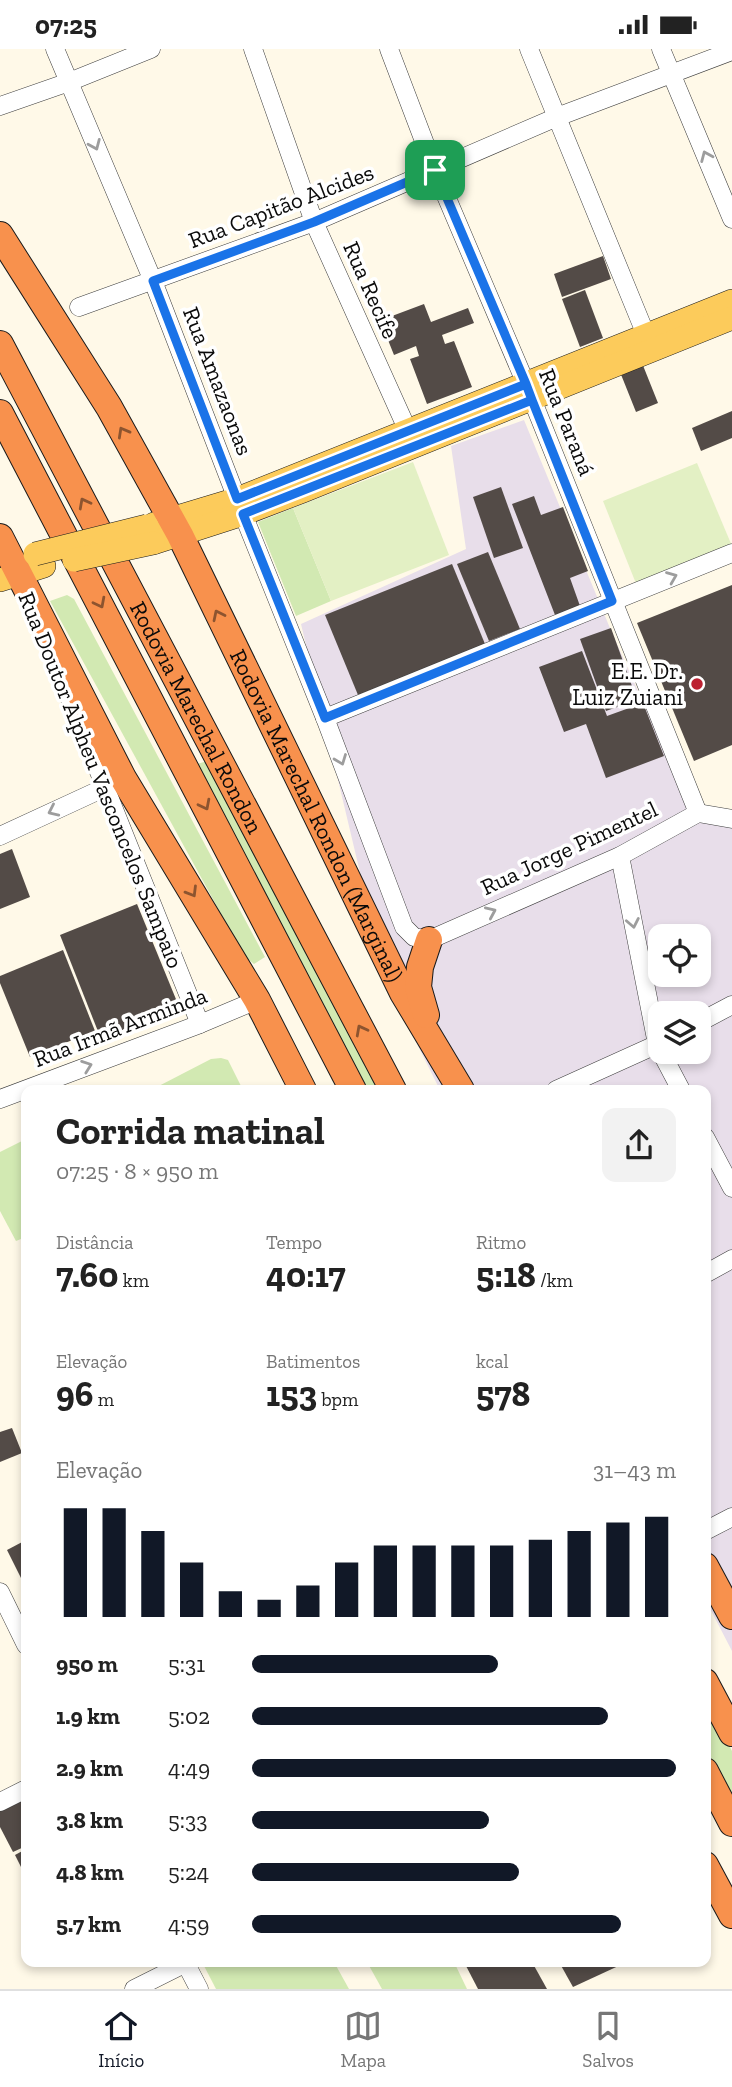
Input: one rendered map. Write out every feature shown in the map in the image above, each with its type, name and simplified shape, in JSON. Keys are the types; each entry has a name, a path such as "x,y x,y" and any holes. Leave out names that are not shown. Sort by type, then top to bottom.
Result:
{"highway":[{"name":"Rodovia Marechal Rondon (Marginal)","path":"0,235 109,407 163,531 402,993 458,1085"},
{"name":"Rodovia Marechal Rondon","path":"0,344 390,1085"},
{"name":"Rodovia Marechal Rondon","path":"0,413 350,1085"},
{"path":"15,562 123,778 257,1000 300,1085"},
{"path":"429,940 420,967 418,987 436,1051"},
{"path":"711,1577 732,1616"},
{"path":"711,1693 732,1733"},
{"path":"711,1783 732,1823"},
{"path":"711,1876 732,1915"}],"main road":[{"path":"240,506 408,431 529,392 646,335 732,301"},
{"path":"15,562 163,531 240,506 529,392 732,318"}],"street":[{"name":"Rua Amazaonas","path":"55,49 153,281 404,927 414,937 429,940"},
{"path":"0,106 151,49"},
{"name":"Rua Recife","path":"253,49 314,222 408,431"},
{"name":"Rua Paraná","path":"390,49 435,170 529,392 698,813"},
{"path":"529,49 646,335"},
{"path":"661,49 732,219"},
{"name":"Rua Capitão Alcides","path":"79,307 314,222 557,117 732,51"},
{"path":"325,718 732,553"},
{"name":"Rua Doutor Alpheu Vasconcelos Sampaio","path":"15,562 200,1024"},
{"path":"0,836 106,787"},
{"path":"698,813 732,819"},
{"name":"Rua Jorge Pimentel","path":"429,940 620,856 698,813"},
{"path":"620,856 650,1001"},
{"name":"Rua Irmã Arminda","path":"37,1085 257,1000"},
{"path":"711,1016 732,1005"},
{"path":"568,1085 648,1052"},
{"path":"668,1064 678,1085"},
{"name":"Rua Irmã Arminda","path":"0,1099 21,1091"},
{"path":"711,1148 732,1188"},
{"path":"711,1271 732,1259"},
{"path":"711,1528 732,1517"},
{"path":"0,1592 21,1635"},
{"path":"0,1802 21,1792"},
{"path":"134,1989 176,1967"},
{"path":"188,1967 199,1989"}],"shaded area":[{"path":"524,420 612,633 696,821 732,825 732,1651 711,1611 711,1085 438,1085 386,982 301,624 466,549 451,446"}],"green space":[{"path":"413,462 449,555 331,601 293,508"},
{"path":"697,463 732,546 637,586 603,501"},
{"path":"293,508 331,601 296,616 258,522"},
{"path":"67,595 74,599 265,957 254,964 244,956 50,601"},
{"path":"215,759 383,1085 359,1085 193,765"},
{"path":"211,1059 228,1060 240,1085 161,1085"},
{"path":"21,1142 21,1239 16,1241 0,1211 0,1152"},
{"path":"711,1711 732,1751 732,1798 711,1758"},
{"path":"205,1967 337,1967 349,1989 216,1989"},
{"path":"370,1967 456,1967 467,1989 382,1989"}],"building":[{"path":"603,256 611,279 562,297 554,274"},
{"path":"585,290 603,338 580,347 562,299"},
{"path":"424,304 431,322 468,308 474,323 442,335 445,344 454,341 472,387 427,404 410,359 419,356 416,346 394,355 384,330 395,325 392,316"},
{"path":"642,363 658,403 636,412 620,372"},
{"path":"732,411 732,438 701,451 692,428"},
{"path":"501,487 523,548 494,558 473,497"},
{"path":"534,496 541,515 563,507 588,571 570,578 580,606 555,615 512,504"},
{"path":"488,552 520,629 489,641 457,564"},
{"path":"452,564 485,644 358,695 325,615"},
{"name":"E.E. Dr. Luiz Zuiani","path":"732,585 732,745 694,761 637,623"},
{"path":"611,628 637,700 606,711 580,639"},
{"path":"582,651 607,716 643,703 664,756 606,778 586,724 564,732 539,667"},
{"path":"12,849 30,897 0,909 0,854"},
{"path":"137,904 180,1009 101,1039 60,935"},
{"path":"63,950 95,1031 30,1057 0,983 0,976"},
{"path":"12,1428 21,1453 0,1462 0,1432"},
{"path":"21,1543 21,1578 7,1550"},
{"path":"20,1800 21,1802 21,1848 13,1852 0,1827 0,1811"},
{"path":"21,1852 21,1867 15,1855"},
{"path":"467,1967 535,1967 547,1989 478,1989"},
{"path":"562,1967 616,1967 573,1987"}],"place":[{"name":"E.E. Dr. Luiz Zuiani","path":"697,684"}],"route":[{"path":"435,170 314,222 153,281 237,499 526,384 612,601 325,718 243,514 532,400 526,384 435,170"}]}
